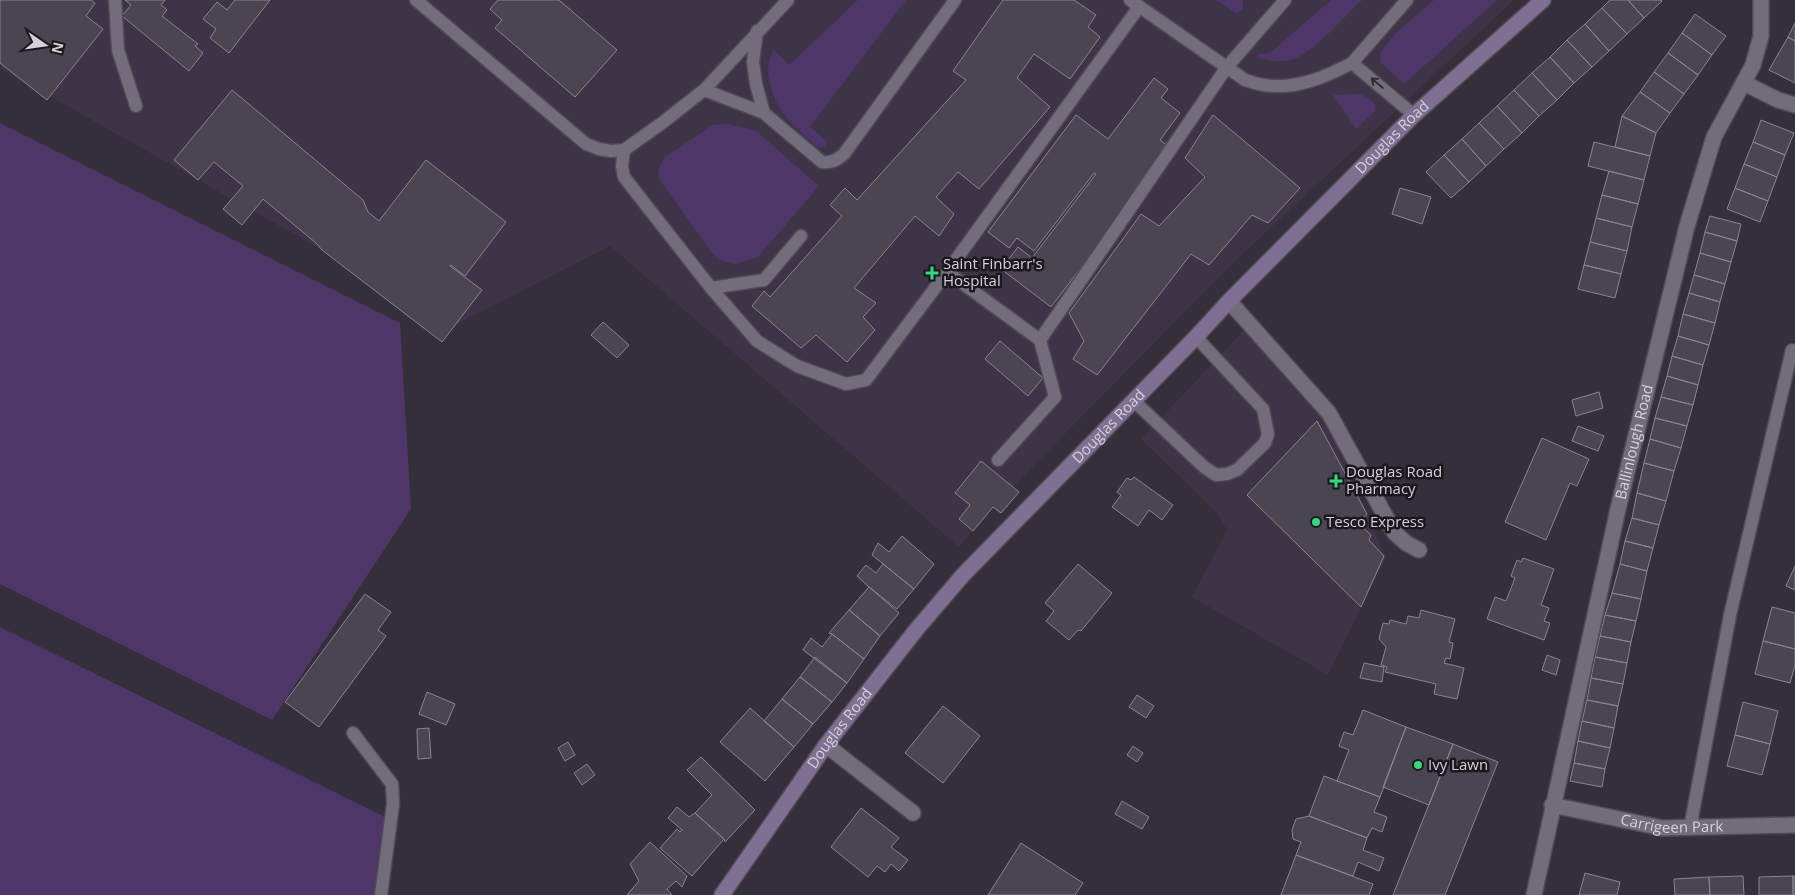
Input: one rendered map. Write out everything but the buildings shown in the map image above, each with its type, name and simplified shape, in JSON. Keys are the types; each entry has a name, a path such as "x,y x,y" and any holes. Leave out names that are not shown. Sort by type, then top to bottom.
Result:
{"main road":[{"name":"Douglas Road","path":"722,895 826,745 916,630 963,575 1229,301 1414,115 1543,0"}],"street":[{"name":"Ballinlough Road","path":"1534,895 1552,805 1618,510 1686,226 1714,138 1753,65 1761,36 1761,0"},
{"path":"1744,83 1778,100 1795,105"},
{"path":"1229,301 1329,413 1394,532 1406,543 1420,550"},
{"path":"826,745 913,813"},
{"name":"Carrigeen Park","path":"1552,805 1662,828 1795,824"}],"lane":[{"path":"115,0 118,50 136,106"},
{"path":"416,0 586,144 598,149 611,151 624,150 704,90 757,31 788,0"},
{"path":"704,90 764,113 822,162 829,163 844,154 955,0"},
{"path":"1040,340 1227,67 1285,0"},
{"path":"624,150 622,166 627,182 711,288 756,341 797,366 846,384 866,380 947,272 1134,4 1245,80 1265,85 1294,85 1326,77 1352,63 1407,0"},
{"path":"757,31 753,62 756,84 764,113"},
{"path":"1352,63 1414,115"},
{"path":"711,288 764,280 801,236"},
{"path":"947,272 1040,340 1055,397 998,460"},
{"path":"1134,401 1204,467 1216,475 1227,474 1237,470 1264,443 1268,434 1263,409 1196,336"},
{"path":"1690,828 1730,615 1792,350"},
{"path":"353,732 392,784 394,804 381,895"}],"shaded area":[{"name":"Saint Finbarr's Hospital","path":"0,0 1514,0 1229,267 993,507 959,547 610,246 455,325 442,342 322,250 0,68"},
{"path":"858,0 906,0 810,127 827,141 825,146 820,148 800,131 781,110 770,83 769,62 774,50 789,65"},
{"path":"1216,0 1243,0 1243,8 1237,14"},
{"path":"1331,0 1362,0 1329,33 1302,55 1294,59 1279,61 1256,57 1259,54 1270,53"},
{"path":"1434,0 1497,0 1404,84 1381,63 1380,53 1395,34"},
{"path":"1361,94 1372,101 1375,111 1356,129 1333,95"},
{"path":"0,123 400,323 411,509 272,720 0,584"},
{"path":"728,124 755,130 819,186 758,257 736,264 719,260 712,253 659,179 660,165 665,157 713,125"},
{"path":"1245,329 1329,427 1386,557 1328,675 1192,597 1227,530 1217,513 1141,439"},
{"path":"0,627 387,818 374,895 0,895"}],"place":[{"name":"Saint Finbarr's Hospital","path":"932,273"},
{"name":"Douglas Road Pharmacy","path":"1336,481"},
{"name":"Tesco Express","path":"1316,522"},
{"name":"Ivy Lawn","path":"1418,765"}]}
